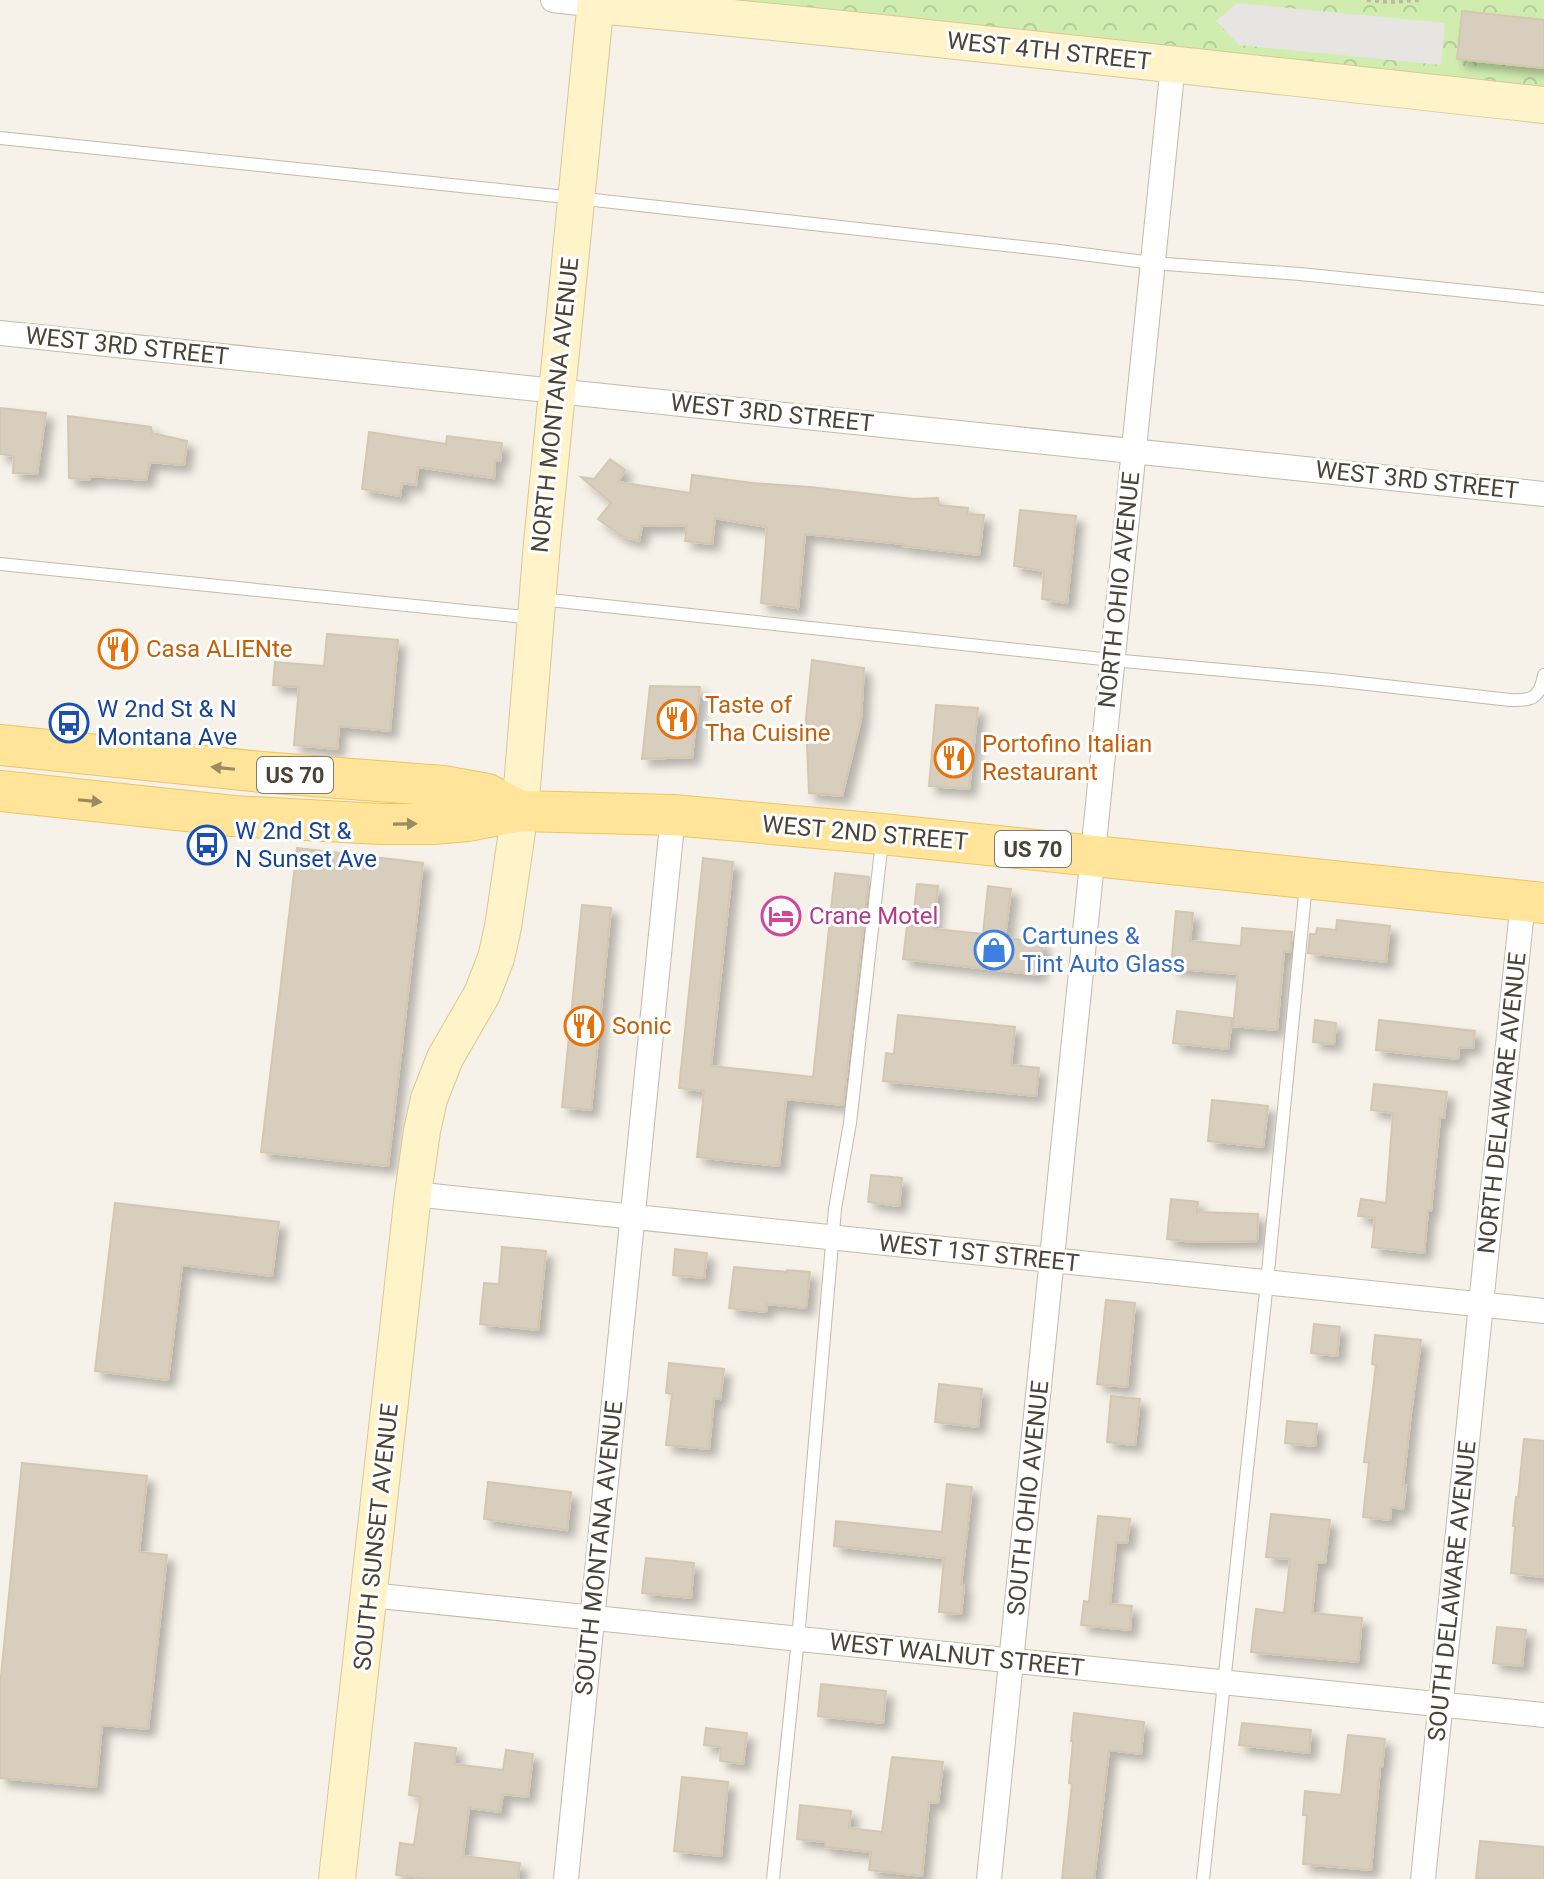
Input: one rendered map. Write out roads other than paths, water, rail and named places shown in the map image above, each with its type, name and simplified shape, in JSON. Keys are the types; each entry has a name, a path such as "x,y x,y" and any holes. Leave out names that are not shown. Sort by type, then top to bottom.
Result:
{"main road":[{"name":"WEST 2ND STREET","path":"0,745 261,772 443,786 487,794 520,811"},
{"name":"WEST 2ND STREET","path":"6,792 233,816 381,824 468,821 520,811 673,815 1534,902"}],"street":[{"name":"WEST 4TH STREET","path":"553,0 596,2 1544,105"},
{"name":"NORTH MONTANA AVENUE","path":"520,811 556,391 596,2"},
{"name":"NORTH OHIO AVENUE","path":"1053,1260 1173,64"},
{"name":"WEST 3RD STREET","path":"0,333 1544,494"},
{"name":"SOUTH SUNSET AVENUE","path":"337,1879 422,1131 429,1099 445,1058 482,994 496,958 520,811"},
{"path":"634,1217 673,815"},
{"name":"NORTH DELAWARE AVENUE","path":"1481,1304 1534,902"},
{"name":"WEST 1ST STREET","path":"413,1194 1544,1311"},
{"name":"SOUTH MONTANA AVENUE","path":"566,1879 634,1217"},
{"name":"SOUTH OHIO AVENUE","path":"989,1879 1053,1260"},
{"name":"SOUTH DELAWARE AVENUE","path":"1423,1879 1481,1304"},
{"name":"WEST WALNUT STREET","path":"370,1595 1544,1715"}],"lane":[{"path":"0,138 576,198 1153,263 1544,299"},
{"path":"0,564 536,608 1332,680 1510,700 1532,698 1540,691 1544,675"},
{"path":"773,1879 798,1639 835,1209 850,1123 882,834"},
{"path":"1203,1879 1267,1282 1306,878"}],"place":[{"name":"Casa ALIENte","path":"118,649"},
{"name":"Taste of Tha Cuisine","path":"677,719"},
{"name":"W 2nd St & N Montana Ave","path":"69,723"},
{"name":"Portofino Italian Restaurant","path":"954,758"},
{"name":"W 2nd St & N Sunset Ave","path":"207,845"},
{"name":"Crane Motel","path":"781,916"},
{"name":"Cartunes & Tint Auto Glass","path":"994,950"},
{"name":"Sonic","path":"584,1026"}]}
